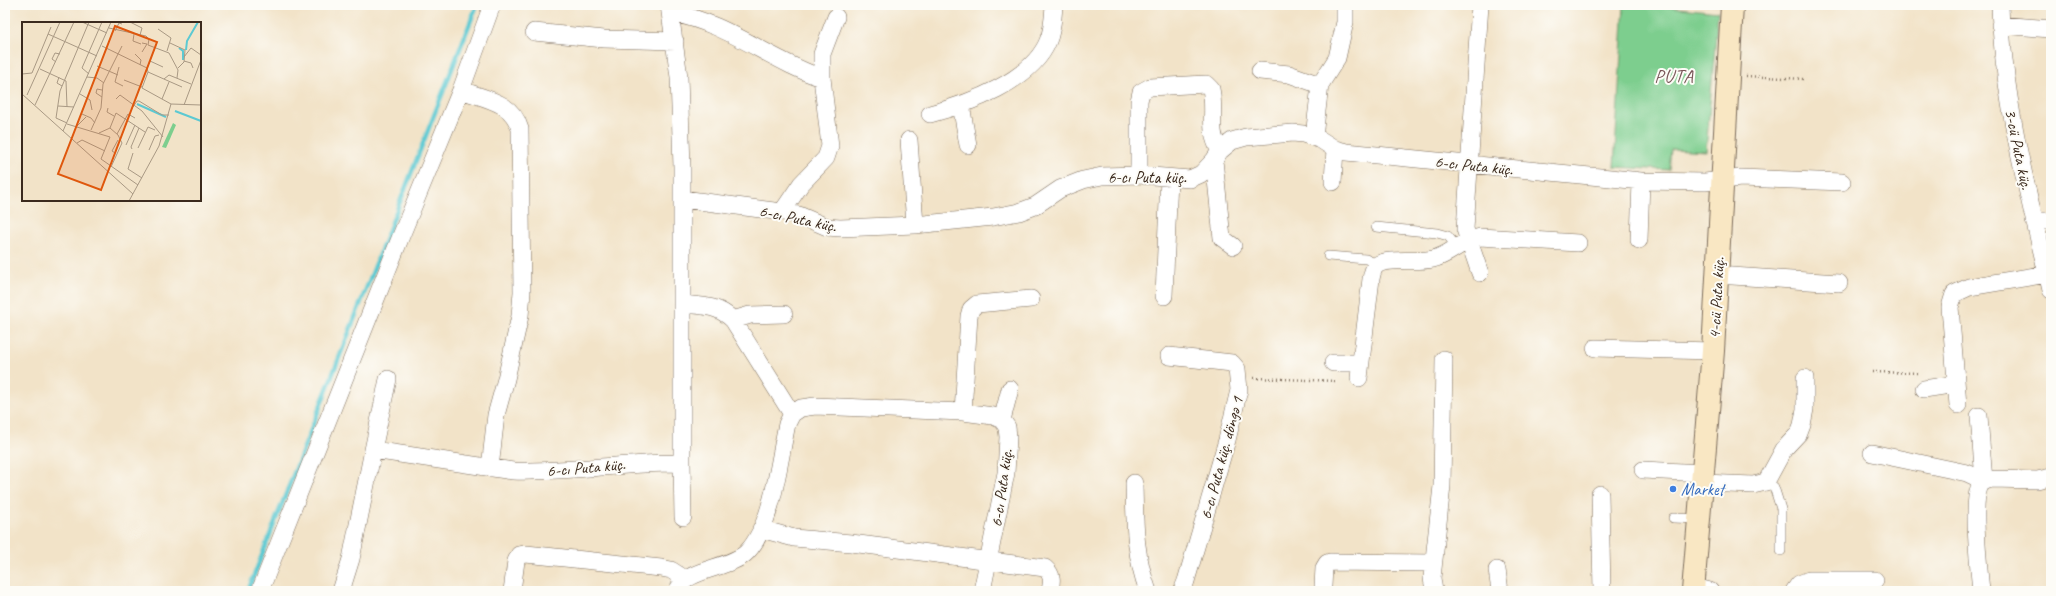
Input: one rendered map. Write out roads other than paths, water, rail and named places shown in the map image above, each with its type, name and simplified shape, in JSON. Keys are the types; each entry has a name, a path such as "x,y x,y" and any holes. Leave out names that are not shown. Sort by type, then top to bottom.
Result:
{"street":[{"path":"260,591 401,236 461,90 492,5"},
{"path":"930,114 961,105 992,91 1018,75 1035,60 1048,43 1053,28 1054,5"},
{"path":"1314,137 1320,85 1337,58 1346,22 1345,5"},
{"path":"1480,5 1470,165 1462,242 1480,273"},
{"name":"4-cü Puta küç.","path":"1699,590 1700,519 1713,351 1732,5"},
{"name":"3-cü Puta küç.","path":"2000,5 2000,25 2004,65 2010,103 2043,221 2049,282"},
{"path":"670,9 679,77 683,199 683,517"},
{"path":"670,9 715,26 739,37 798,70 822,78"},
{"path":"782,212 801,184 826,158 830,146 822,78 822,54 836,17"},
{"path":"2000,25 2051,29"},
{"path":"534,32 604,39 675,41"},
{"path":"1260,71 1289,74 1320,85"},
{"path":"1139,175 1139,101 1141,92 1150,87 1206,84 1211,90 1212,131 1217,156 1222,238 1233,246"},
{"path":"461,90 503,104 517,118 520,129 522,292 517,330 496,415 490,468"},
{"path":"961,105 968,145"},
{"name":"6-cı Puta küç.","path":"683,199 782,212 834,228 993,218 1019,212 1035,206 1060,189 1083,180 1102,176 1139,175 1190,179 1201,174 1232,141 1246,136 1293,133 1314,137 1335,149 1346,152 1641,181 1684,183 1741,178 1842,182"},
{"path":"909,140 914,224"},
{"path":"1333,182 1335,149"},
{"path":"1164,296 1169,178"},
{"path":"1640,240 1641,181"},
{"path":"1338,363 1360,371 1371,279 1377,264 1386,262 1420,262 1433,259 1462,242 1480,236 1578,243"},
{"path":"1717,275 1839,283"},
{"path":"1958,405 1950,307 1954,294 1969,287 2049,282"},
{"path":"963,412 969,316 972,309 977,304 1031,299"},
{"path":"682,304 714,307 723,311 733,320 792,414"},
{"path":"733,320 750,315 784,314"},
{"path":"1595,348 1713,351"},
{"name":"6-cı Puta küç. döngə 1","path":"1169,356 1232,363 1237,369 1239,379 1239,390 1227,440 1182,591"},
{"path":"1434,591 1432,563 1442,486 1444,359"},
{"path":"1643,470 1753,486 1766,482 1784,450 1798,433 1802,425 1805,408 1805,378"},
{"path":"341,591 351,559 388,379"},
{"path":"1924,381 1956,384"},
{"path":"512,591 516,561 519,555 526,554 661,568 671,570 682,585 741,558 749,551 769,512 787,424 792,414 801,408 830,406 963,412 993,416 1002,420 1010,390"},
{"path":"1979,416 1984,481"},
{"name":"6-cı Puta küç.","path":"982,591 1006,473 1008,437 1007,427 1002,420"},
{"name":"6-cı Puta küç.","path":"373,450 490,468 531,472 635,463 682,463"},
{"path":"1872,452 1961,471 1984,481"},
{"path":"1980,591 1976,495 1979,486 1984,481 1991,479 2037,480 2051,477"},
{"path":"1134,483 1135,540 1140,570 1148,591"},
{"path":"1600,494 1602,591"},
{"path":"761,529 794,538 851,542 988,562 1045,568 1051,573 1052,581 1050,591"},
{"path":"1324,586 1324,568 1330,562 1432,563"},
{"path":"1497,570 1500,591"},
{"path":"1794,591 1799,584 1809,580 1875,580"}],"lane":[{"path":"1376,227 1437,233 1462,242"},
{"path":"1328,256 1361,258 1377,264"},
{"path":"1766,482 1774,487 1781,509 1781,551"},
{"path":"1673,518 1700,519"}],"waterway":[{"path":"248,591 477,5"}],"place":[{"name":"Market","path":"1673,489"}],"district":[{"name":"PUTA","path":"1674,75"}]}
